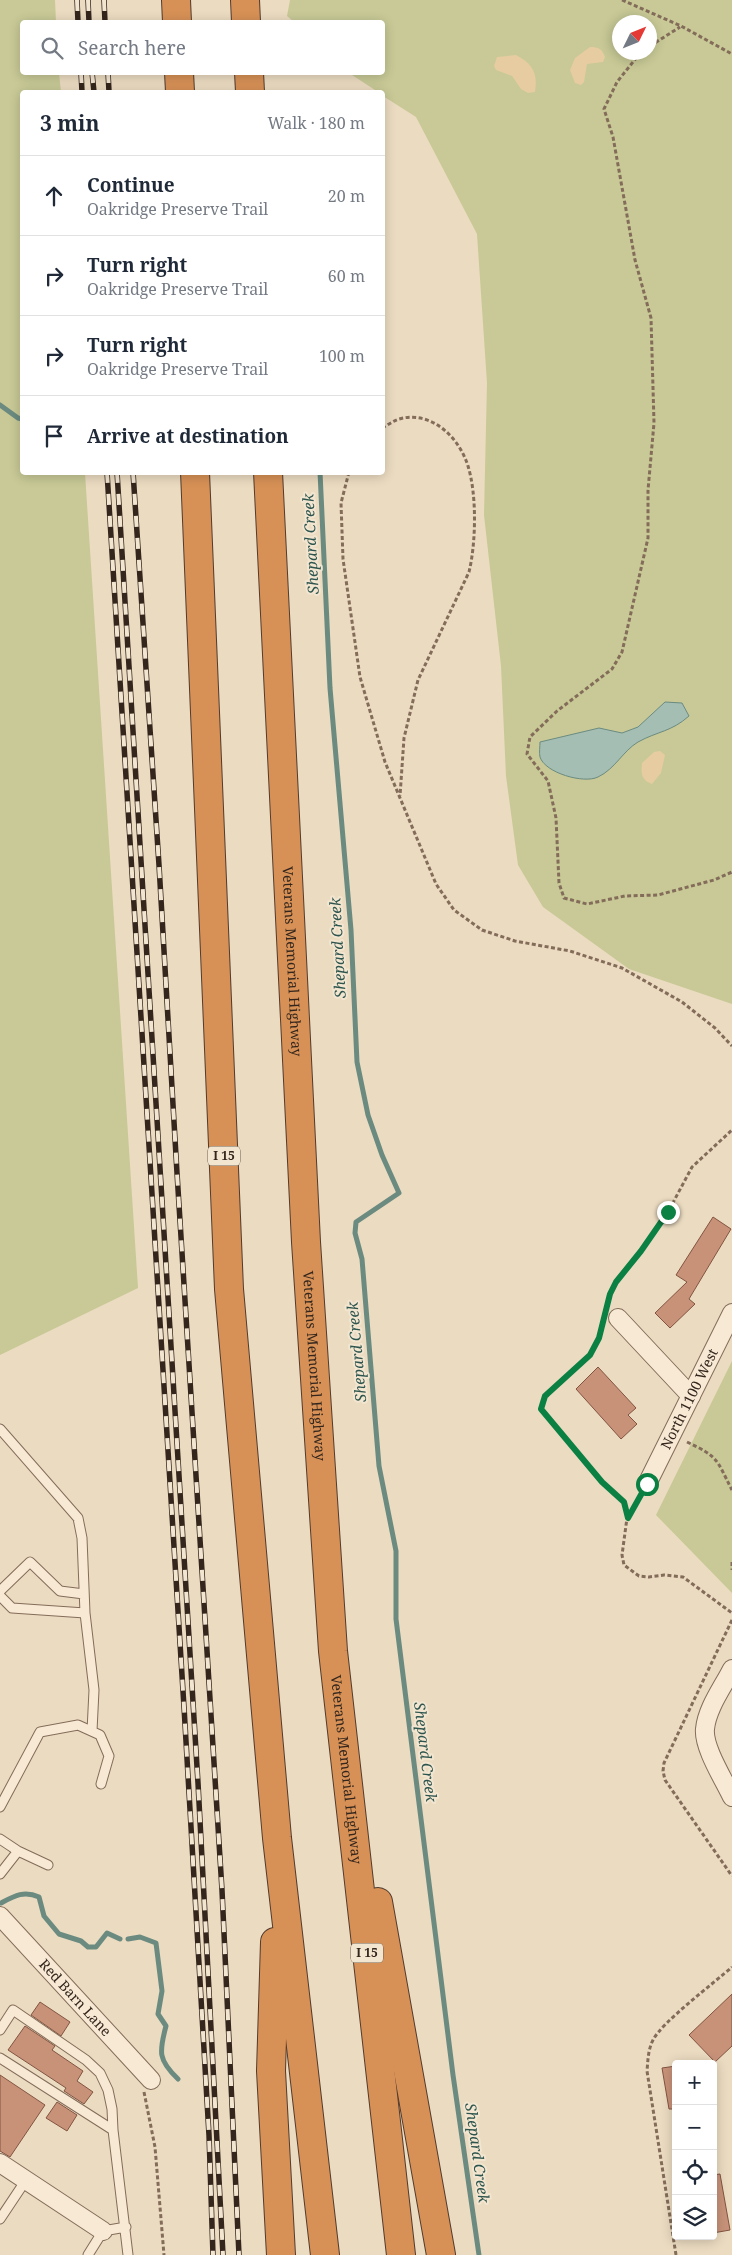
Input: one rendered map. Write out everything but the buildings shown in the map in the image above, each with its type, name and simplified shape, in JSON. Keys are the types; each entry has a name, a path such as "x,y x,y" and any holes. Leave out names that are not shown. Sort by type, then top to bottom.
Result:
{"highway":[{"path":"176,0 177,20"},
{"path":"245,0 246,20"},
{"path":"179,75 180,90"},
{"path":"249,75 250,90"},
{"name":"I 15","path":"196,475 229,1289 277,1838 325,2255"},
{"name":"Veterans Memorial Highway","path":"268,475 306,1242 333,1651 401,2255"},
{"path":"333,1651 441,2255"},
{"path":"277,1838 271,2071 281,2255"}],"street":[{"name":"North 1100 West","path":"647,1484 732,1313"},
{"path":"618,1318 691,1396"},
{"path":"732,1669 708,1716 704,1731 707,1745 732,1797"},
{"name":"Red Barn Lane","path":"0,1916 148,2078"},
{"path":"0,2163 103,2231"}],"lane":[{"path":"0,1429 78,1518 82,1538 85,1613 94,1690 92,1731"},
{"path":"0,1591 30,1562 60,1591 84,1594"},
{"path":"0,1596 12,1608 85,1613"},
{"path":"0,1808 40,1732 78,1725 100,1735 108,1756 101,1784"},
{"path":"0,1839 18,1852 48,1865"},
{"path":"0,1874 18,1852"},
{"path":"0,2030 12,2010 86,2060 100,2073 108,2090 112,2109 128,2255"},
{"path":"0,2058 113,2130"},
{"path":"0,2219 26,2180"},
{"path":"88,2255 103,2231 126,2227"}],"path":[{"path":"622,0 681,26 732,54"},
{"path":"657,41 681,26"},
{"path":"635,60 617,82 604,108 613,136 635,260 651,318 654,423 648,490 648,538 622,652 612,669 557,711 530,737 527,754 548,781 556,818 559,883 564,898 586,904 625,896 658,896 714,880 732,872"},
{"path":"385,426 398,419 416,416 434,422 449,433 460,448 468,465 473,495 474,553 469,572 418,680 404,738 399,799"},
{"path":"348,475 341,503 343,559 360,677 385,762 436,884 454,910 482,930 515,941 570,951 622,968 682,1002 714,1028 732,1046"},
{"path":"628,1518 624,1502 602,1482 541,1409 545,1396 590,1355 599,1338 610,1294 616,1282 641,1251 668,1212 692,1167 732,1130"},
{"path":"672,1434 711,1453 732,1490"},
{"path":"647,1484 628,1518 622,1555 624,1565 639,1576 649,1577 664,1574 683,1577 732,1612"},
{"path":"732,1562 732,1570"},
{"path":"676,2255 647,2071 649,2052 654,2039 664,2026 732,1967"},
{"path":"148,2078 144,2098 155,2147 164,2255"}],"green space":[{"path":"0,0 55,0 56,20 20,20 20,75 59,75 61,90 20,90 20,475 85,475 138,1288 0,1355"},
{"path":"290,0 732,0 732,1004 629,969 543,907 518,865 506,776 501,666 484,515 487,383 477,234 416,117 385,97 385,90 375,90 352,75 385,75 385,20 292,20 287,16"},
{"path":"732,1361 732,1593 656,1515"}],"sand":[{"path":"590,47 600,49 605,57 603,62 587,64 584,82 581,85 575,83 570,70 575,58"},
{"path":"516,55 527,62 533,70 536,79 535,92 528,93 521,89 512,76 496,70 494,66 497,57"},
{"path":"660,751 665,755 661,773 652,784 642,776 642,763 654,752"}],"shaded area":[{"path":"665,702 682,703 689,716 670,728 638,742 604,774 598,777 584,779 566,776 549,768 540,757 540,742 599,728 622,733 638,727"}],"waterway":[{"name":"Shepard Creek","path":"0,405 20,418"},
{"name":"Shepard Creek","path":"320,475 330,688 351,930 357,1062 368,1115 382,1155 399,1193 356,1222 355,1233 362,1259 379,1466 396,1551 396,1619 453,2075 479,2255"},
{"name":"Shepard Creek","path":"1,1903 19,1895 34,1895 39,1897 44,1916 59,1934 81,1941 88,1947 96,1947 107,1933 120,1939"},
{"name":"Shepard Creek","path":"128,1939 140,1937 156,1943 162,1991 158,2014 166,2026 161,2049 164,2061 178,2079"}],"railway":[{"path":"77,0 78,20"},
{"path":"88,0 89,20"},
{"path":"104,0 105,20"},
{"path":"81,75 82,90"},
{"path":"92,75 94,90"},
{"path":"108,75 109,90"},
{"path":"107,475 184,1707 209,2135 213,2255"},
{"path":"117,475 198,1783 223,2255"},
{"path":"133,475 222,1890 239,2255"}],"route":[{"path":"647,1484 628,1518 624,1502 602,1482 541,1409 545,1396 590,1355 599,1338 610,1294 616,1282 641,1251 668,1212"}]}
